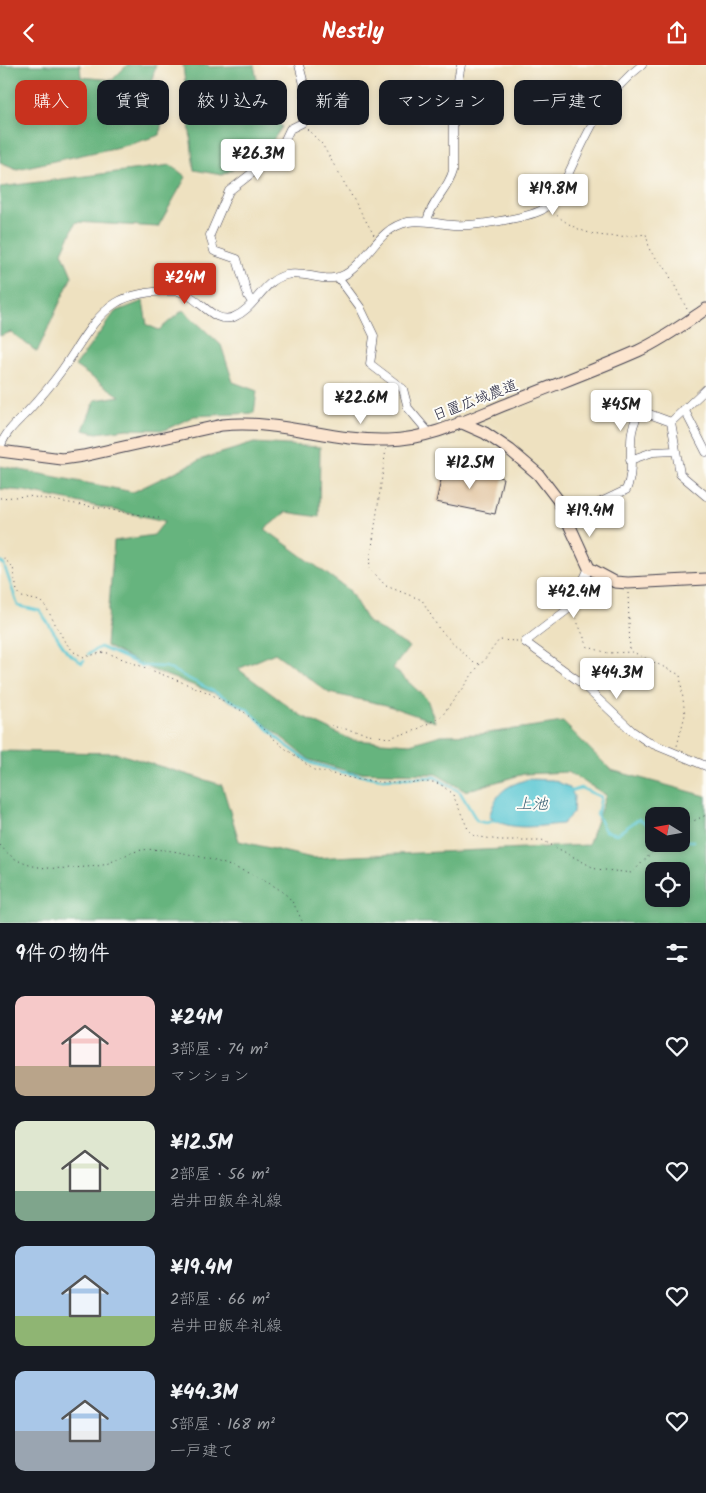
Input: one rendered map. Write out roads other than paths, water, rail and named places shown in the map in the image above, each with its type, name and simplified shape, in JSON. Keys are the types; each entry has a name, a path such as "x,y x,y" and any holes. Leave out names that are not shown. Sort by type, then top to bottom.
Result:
{"street":[{"path":"252,302 248,296 238,259 214,251 210,235 229,191 278,151 290,129 302,123 306,116 304,84 299,65"},
{"path":"427,221 429,213 450,181 453,171 454,99 461,65"},
{"path":"0,450 3,437 53,382 100,316 118,302 147,293 180,292 194,297 211,313 223,318 236,316 274,280 287,275 302,274 328,279 338,277 354,267 379,239 398,225 415,221 427,221 470,225 521,216 547,207 560,191 610,95 626,77 642,65"},
{"path":"338,277 360,307 374,336 370,363 403,389 408,408 430,434"},
{"name":"日置広域農道","path":"0,450 43,457 76,457 222,425 244,423 387,441 430,434 638,351 706,309"},
{"path":"672,422 706,389"},
{"path":"684,409 701,447 706,452"},
{"path":"567,518 626,490 632,471 630,460 634,420 641,411 672,422"},
{"path":"672,422 680,475 706,496"},
{"path":"460,423 485,433 524,460 548,487 567,518 588,567 615,582 706,579"},
{"path":"630,460 653,452 676,451"},
{"path":"588,567 571,607 525,642 580,682 632,731 648,743 706,765"}],"water":[{"name":"上池","path":"528,779 553,780 569,787 574,796 573,813 562,824 524,827 506,825 489,817 498,796 502,792 512,785"}],"waterway":[{"path":"0,561 4,565 18,606 40,611 67,652 82,663 84,660"},
{"path":"88,654 100,647 143,666 166,667 247,709 283,743 311,763 341,772 383,779 435,777 460,792 477,821 486,823 497,820"},
{"path":"568,792 581,788 601,797 597,815 605,831 617,834 639,819 645,823"}]}
